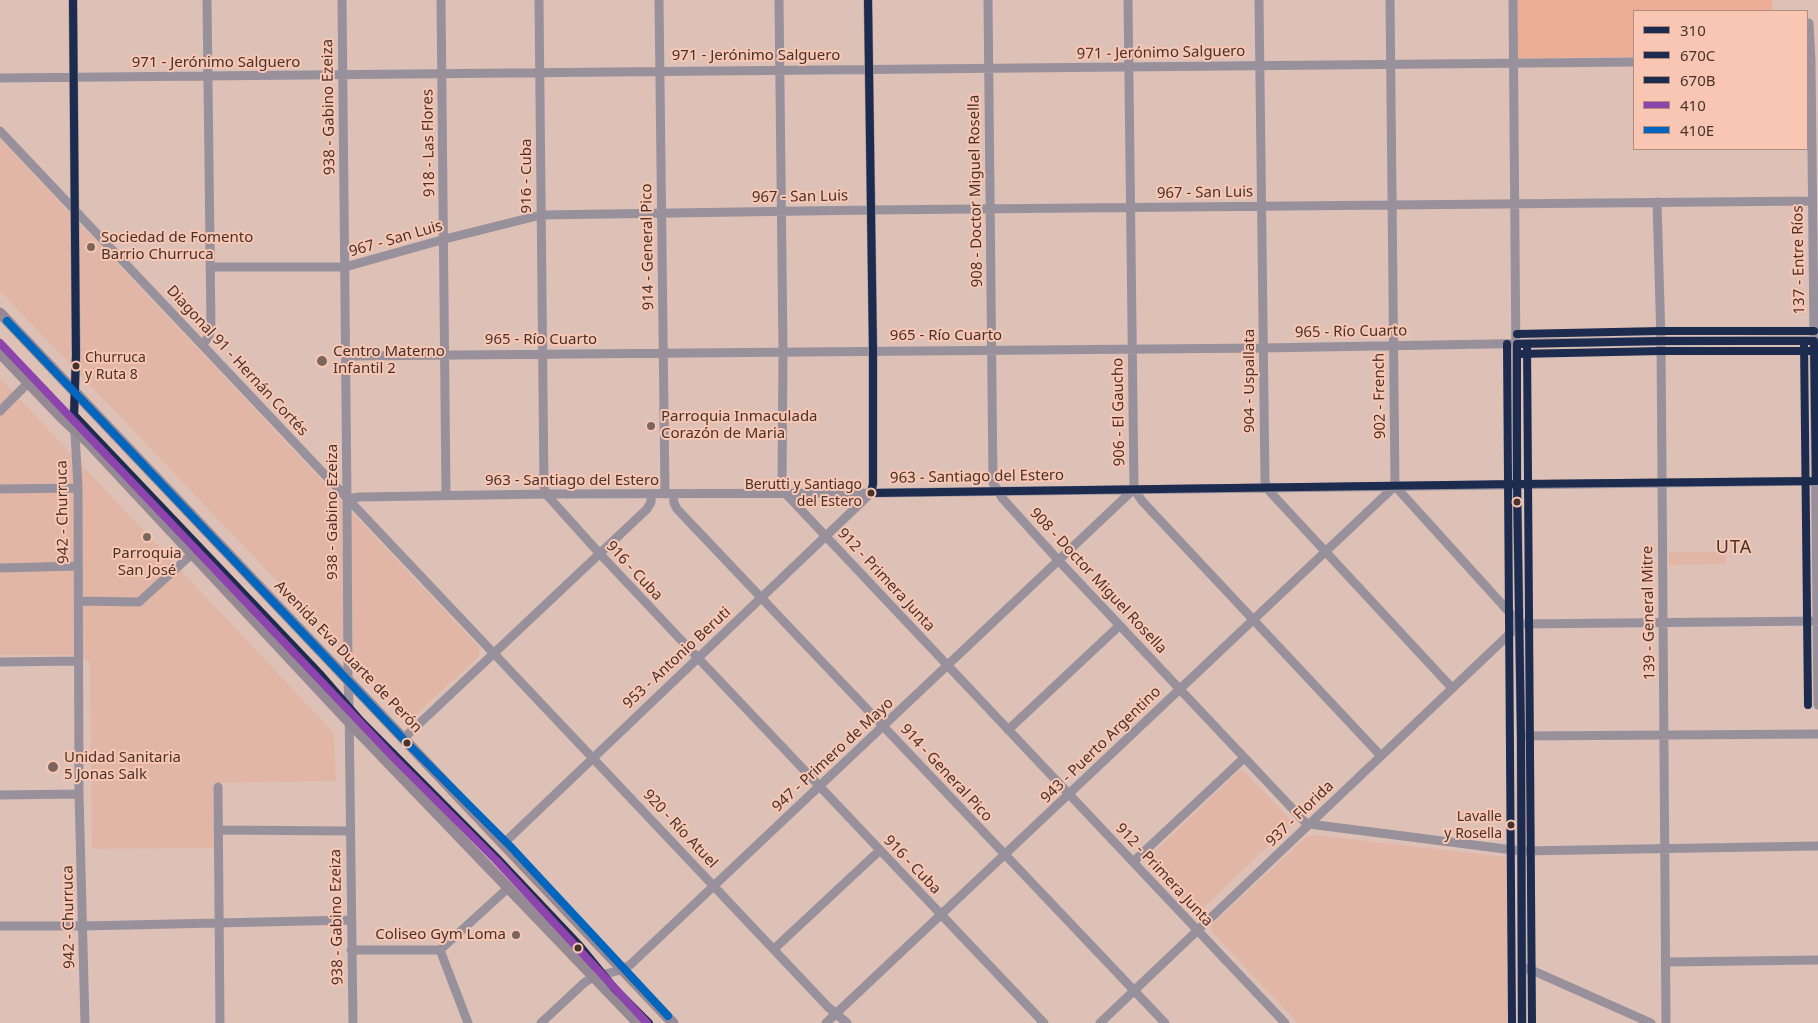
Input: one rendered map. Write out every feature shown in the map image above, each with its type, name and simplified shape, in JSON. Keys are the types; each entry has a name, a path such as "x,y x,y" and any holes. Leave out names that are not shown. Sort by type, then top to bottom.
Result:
{"main road":[{"name":"Avenida Eva Duarte de Perón","path":"0,314 673,1023"},
{"path":"0,353 75,431 89,443 350,723 638,1023"}],"street":[{"name":"942 - Churruca","path":"73,0 76,393 74,405 78,488 79,794 85,1023"},
{"path":"203,344 211,332 207,0"},
{"name":"938 - Gabino Ezeiza","path":"342,0 353,1023"},
{"name":"918 - Las Flores","path":"441,0 445,239 446,495"},
{"name":"916 - Cuba","path":"539,0 544,487 546,494 879,851 1044,1023"},
{"name":"914 - General Pico","path":"659,0 662,353 669,494 677,509 1164,1023"},
{"path":"779,0 783,351 782,485 785,493"},
{"path":"868,0 873,350 873,484 871,493"},
{"name":"908 - Doctor Miguel Rosella","path":"988,0 993,483 996,490 1059,561 1244,758 1309,824"},
{"name":"906 - El Gaucho","path":"1128,0 1134,489"},
{"name":"904 - Uspallata","path":"1258,0 1264,476 1267,488"},
{"name":"902 - French","path":"1390,0 1394,486"},
{"path":"1513,0 1521,736 1522,1023"},
{"name":"137 - Entre Ríos","path":"1809,23 1812,60 1812,200 1816,340 1818,706"},
{"name":"971 - Jerónimo Salguero","path":"0,78 1633,62"},
{"name":"Diagonal 91 - Hernán Cortés","path":"0,131 494,653"},
{"name":"967 - San Luis","path":"211,267 345,267 541,215 661,212 1393,206 1812,200"},
{"name":"139 - General Mitre","path":"1657,202 1661,341 1666,1023"},
{"name":"965 - Río Cuarto","path":"345,356 1263,348 1816,340"},
{"path":"0,411 28,383"},
{"name":"963 - Santiago del Estero","path":"348,499 360,497 446,495 871,493 1817,481"},
{"path":"1394,486 1520,624 1818,621"},
{"name":"943 - Puerto Argentino","path":"826,1023 1394,486"},
{"path":"0,489 78,488"},
{"path":"1267,488 1452,688"},
{"path":"1134,489 1142,501 1252,620 1381,756"},
{"name":"947 - Primero de Mayo","path":"540,1023 593,977 621,970 630,965 1134,489"},
{"name":"912 - Primera Junta","path":"785,493 1285,1023"},
{"name":"953 - Antonio Beruti","path":"502,844 871,493"},
{"path":"404,738 647,509 651,494"},
{"path":"79,601 139,602 192,554"},
{"path":"0,568 78,566"},
{"name":"937 - Florida","path":"1100,1023 1520,624"},
{"path":"1008,730 1120,626"},
{"name":"920 - Río Atuel","path":"494,653 836,1014 847,1023"},
{"path":"0,662 78,661"},
{"path":"1521,736 1818,734"},
{"path":"1133,862 1244,758"},
{"path":"218,787 220,1023"},
{"path":"0,795 79,794"},
{"path":"1309,824 1521,851 1818,846"},
{"path":"218,830 350,831"},
{"path":"774,949 879,851"},
{"path":"351,950 440,950 508,888"},
{"path":"0,926 351,920"},
{"path":"440,950 468,1023"},
{"path":"1666,962 1818,960"},
{"path":"1522,967 1650,1023"}],"shaded area":[{"path":"1517,0 1772,0 1772,10 1633,10 1633,57 1518,58"},
{"path":"0,139 479,647 479,656 410,720 0,291"},
{"path":"0,378 334,733 336,781 213,783 214,848 92,849 90,662 71,655 0,655"},
{"path":"1669,552 1726,552 1726,564 1669,565"},
{"path":"1239,771 1244,771 1291,820 1290,825 1198,913 1194,913 1147,864 1147,859"},
{"path":"1315,835 1504,857 1507,861 1507,1023 1298,1023 1211,931 1211,926 1306,837"}],"transit line":[{"name":"310","path":"73,0 76,355 74,415 321,675 361,721 496,857 580,946 615,989 649,1023"},
{"name":"310","path":"868,0 873,350 873,484 871,493"},
{"name":"410E","path":"7,321 407,743 510,846 668,1016"},
{"name":"670B","path":"1517,334 1661,331 1814,331"},
{"name":"310","path":"1661,341 1814,341 1816,481 1517,484 1517,344 1661,341"},
{"name":"670C","path":"1804,341 1808,705"},
{"name":"410","path":"0,343 393,757 496,860 647,1023"},
{"name":"670C","path":"1507,344 1512,1023"},
{"name":"670B","path":"1527,344 1532,1023"},
{"name":"670C","path":"1517,354 1661,351 1814,351"},
{"name":"310","path":"871,493 1517,484"},
{"name":"310","path":"1517,484 1521,736 1522,1023"}],"place":[{"name":"Sociedad de Fomento Barrio Churruca","path":"91,247"},
{"name":"Centro Materno Infantil 2","path":"322,361"},
{"name":"Churruca y Ruta 8","path":"76,366"},
{"name":"Parroquia Inmaculada Corazón de Maria","path":"651,426"},
{"name":"Berutti y Santiago del Estero","path":"871,493"},
{"name":"Parroquia San José","path":"147,537"},
{"name":"Unidad Sanitaria 5 Jonas Salk","path":"53,767"},
{"name":"Lavalle y Rosella","path":"1511,825"},
{"name":"Coliseo Gym Loma","path":"516,935"}],"district":[{"name":"UTA","path":"1734,548"}]}
